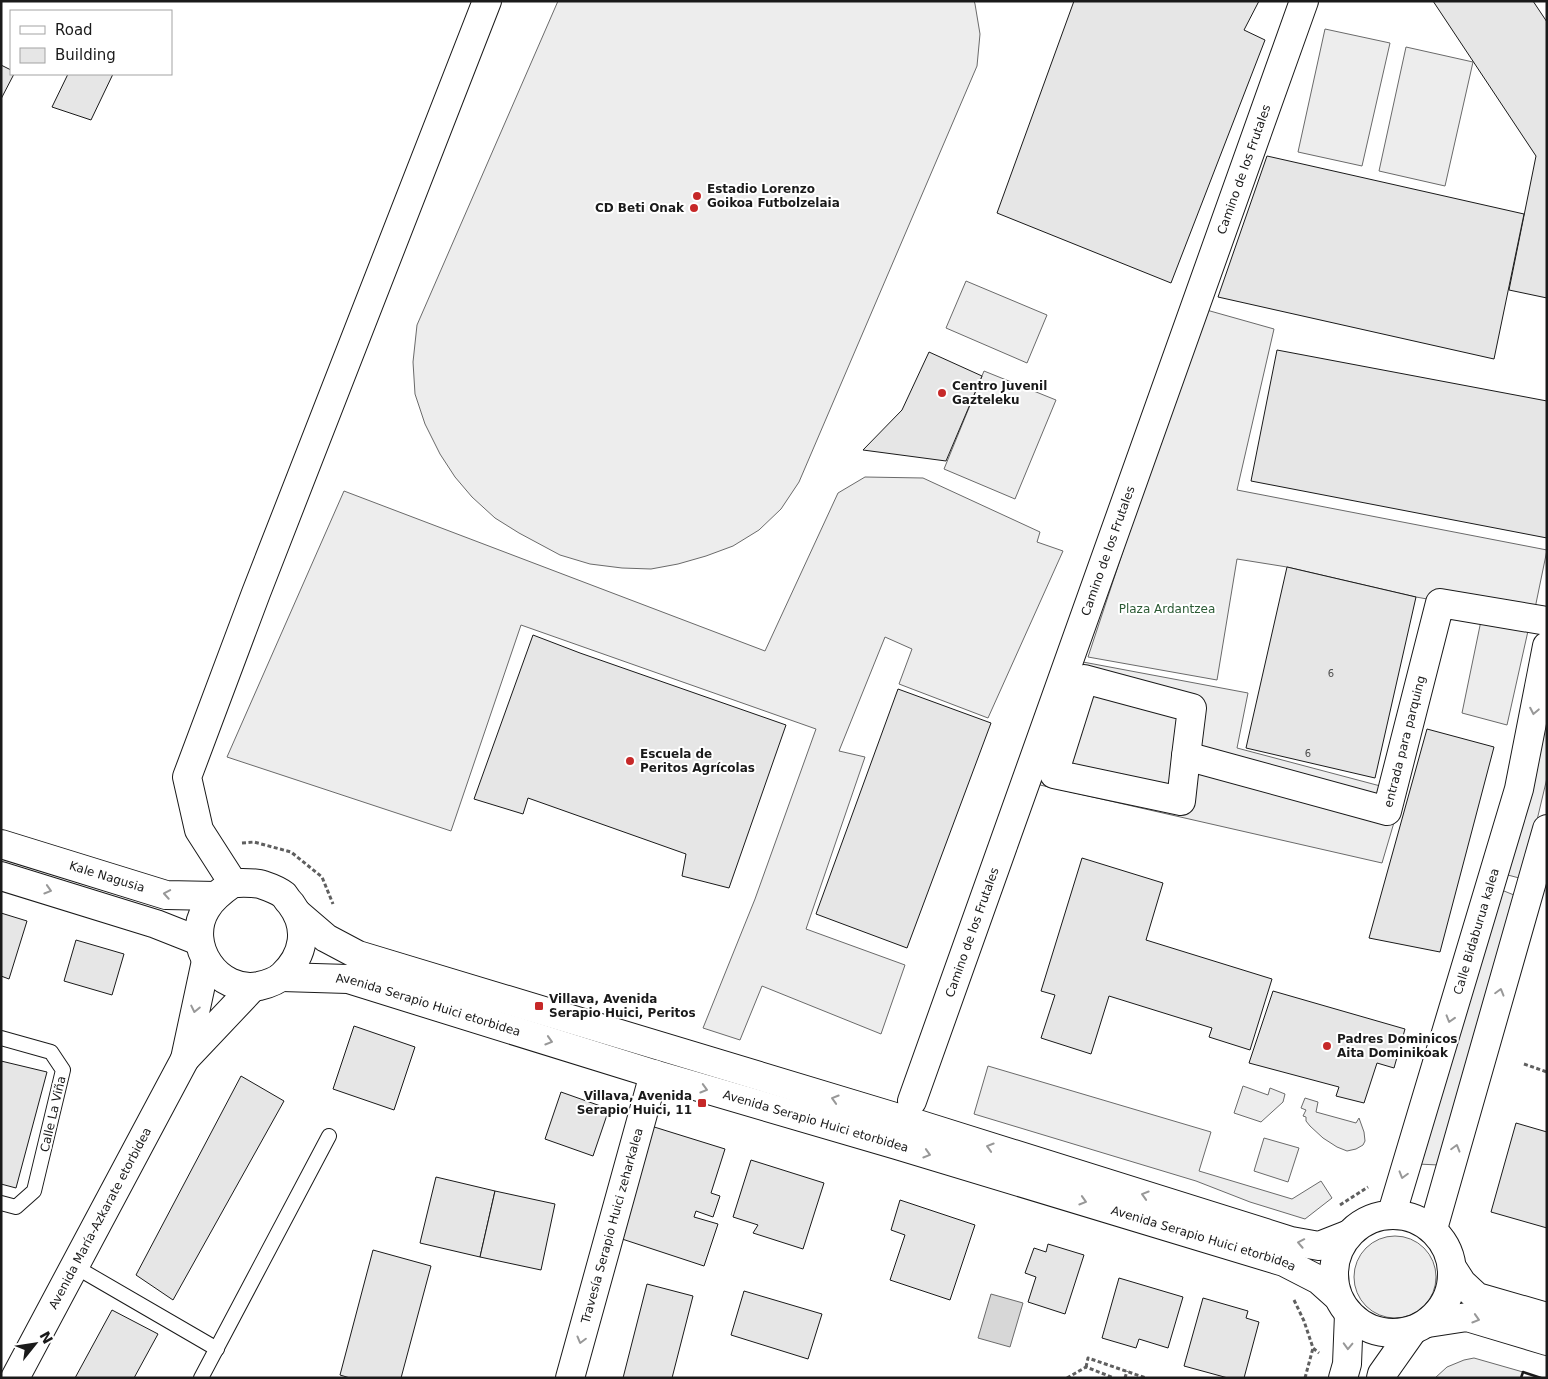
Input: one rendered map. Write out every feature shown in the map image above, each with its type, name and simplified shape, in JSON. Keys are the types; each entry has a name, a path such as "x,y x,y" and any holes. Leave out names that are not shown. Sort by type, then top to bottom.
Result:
{"street":[{"path":"225,889 199,830 187,777 256,593 487,1"},
{"name":"Camino de los Frutales","path":"912,1101 1304,1"},
{"name":"entrada para parquing","path":"1186,756 1387,811 1440,603 1547,620"},
{"name":"Calle Bidaburua kalea","path":"1392,1214 1519,789 1547,646"},
{"path":"1084,678 1192,708 1186,756 1181,801 1054,774 1084,678"},
{"path":"1433,1229 1547,829"},
{"name":"Kale Nagusia","path":"1,844 166,895 225,889"},
{"path":"1,876 156,924 202,951 218,976 234,985 253,987 269,984 282,977 297,959 303,937 298,914 283,895 262,884 225,889 205,909 202,917 200,924 202,951"},
{"name":"Avenida Serapio Huici etorbidea","path":"298,914 326,938 358,955 906,1120 1291,1241 1319,1246 1347,1235"},
{"name":"Avenida María-Azkarate etorbidea","path":"185,1059 202,951"},
{"name":"Avenida Serapio Huici etorbidea","path":"282,977 348,979 654,1074 1284,1262 1319,1280 1343,1306"},
{"name":"Avenida María-Azkarate etorbidea","path":"15,1378 185,1059 253,987"},
{"name":"Travesía Serapio Huici zeharkalea","path":"570,1378 654,1074"},
{"path":"1343,1378 1347,1364 1343,1306 1333,1281 1334,1263 1339,1248 1347,1235 1360,1224 1375,1216 1406,1215 1420,1220 1433,1229 1443,1240 1450,1253 1453,1269 1462,1282 1477,1297 1547,1317"},
{"path":"1381,1378 1382,1374 1420,1327 1440,1312 1453,1269"},
{"path":"1343,1306 1362,1325 1379,1332 1396,1334 1467,1317 1547,1341"}],"lane":[{"name":"Calle La Viña","path":"1,1038 51,1052 63,1070 34,1191 16,1206 1,1203"},
{"path":"201,1378 329,1136"},
{"path":"74,1266 217,1349"}],"path":[{"path":"1524,1064 1547,1072"},
{"path":"1336,1208 1375,1182"},
{"path":"1294,1299 1314,1348 1305,1378"},
{"path":"1086,1368 1088,1358 1146,1378"},
{"path":"1067,1378 1086,1368 1114,1378"},
{"path":"1125,1378 1127,1372"}],"shaded area":[{"name":"Estadio Lorenzo Goikoa Futbolzelaia","path":"558,1 974,1 975,4 980,34 977,66 799,482 781,509 759,530 733,546 678,564 651,569 590,564 560,555 495,518 472,497 455,477 440,454 425,424 415,394 413,362 417,325"},
{"path":"1325,29 1390,43 1362,166 1298,152"},
{"path":"1406,47 1473,62 1445,186 1379,171"},
{"path":"966,281 1047,315 1027,363 946,328"},
{"name":"Plaza Ardantzea","path":"1203,309 1274,329 1237,490 1547,550 1533,618 1416,597 1287,567 1237,559 1217,680 1088,657"},
{"path":"984,371 1056,400 1015,499 944,469"},
{"path":"865,477 923,478 1040,532 1037,542 1063,551 988,718 899,684 912,649 885,637 839,751 865,757 806,929 905,965 881,1034 762,986 740,1040 703,1028 755,899 816,729 521,625 451,831 227,757 344,491 765,651 838,493"},
{"path":"1483,611 1530,622 1507,725 1462,713"},
{"path":"1083,662 1248,693 1237,748 1403,792 1382,863 1040,785"},
{"path":"1547,674 1547,778 1523,879 1504,874"},
{"path":"1499,889 1519,897 1439,1165 1417,1164"},
{"path":"988,1066 1211,1132 1199,1171 1292,1199 1321,1181 1332,1198 1305,1219 1250,1202 1196,1181 974,1114"},
{"path":"1243,1086 1268,1095 1270,1088 1285,1094 1283,1102 1261,1122 1234,1113"},
{"path":"1305,1098 1318,1102 1316,1112 1356,1123 1359,1118 1364,1132 1365,1141 1363,1145 1347,1151 1323,1138 1310,1126 1306,1121 1306,1117 1303,1116 1306,1110 1301,1108"},
{"path":"1264,1138 1299,1148 1288,1182 1254,1171"},
{"path":"1395,1236 1411,1240 1424,1248 1432,1261 1436,1277 1432,1293 1424,1306 1411,1314 1395,1318 1379,1314 1366,1306 1358,1293 1354,1277 1358,1261 1366,1248 1379,1240"},
{"path":"991,1294 1023,1303 1010,1347 978,1338"},
{"path":"1474,1358 1523,1372 1521,1378 1435,1378 1447,1367"}],"building":[{"path":"1074,1 1259,1 1244,30 1265,40 1171,283 997,213"},
{"path":"1433,1 1533,1 1547,22 1547,298 1509,290 1536,156"},
{"path":"1,65 10,70 10,75 13,75 1,99"},
{"path":"68,75 113,75 91,120 52,107"},
{"path":"1267,156 1524,214 1494,359 1218,297"},
{"path":"1277,350 1547,401 1547,538 1251,481"},
{"name":"Centro Juvenil Gazteleku","path":"929,352 982,376 946,461 863,450 902,410"},
{"path":"1287,567 1416,597 1375,778 1246,748"},
{"name":"Escuela de Peritos Agrícolas","path":"533,635 786,725 729,888 682,876 686,854 528,798 523,814 474,799"},
{"path":"898,689 991,723 907,948 816,914"},
{"path":"1427,729 1494,747 1440,952 1369,938"},
{"path":"1082,858 1163,883 1146,940 1272,979 1250,1050 1209,1037 1212,1028 1109,996 1091,1054 1041,1038 1055,995 1041,991"},
{"path":"1,913 27,921 9,979 1,976"},
{"path":"76,940 124,954 112,995 64,981"},
{"name":"Padres Dominicos Aita Dominikoak","path":"1273,991 1405,1029 1394,1068 1377,1063 1364,1103 1336,1096 1339,1087 1249,1063"},
{"path":"354,1026 415,1047 394,1110 333,1089"},
{"path":"1,1061 47,1072 16,1188 1,1184"},
{"path":"241,1076 284,1101 173,1300 136,1275"},
{"path":"561,1092 609,1109 593,1156 545,1139"},
{"path":"1516,1123 1547,1132 1547,1228 1491,1212"},
{"path":"651,1126 725,1149 711,1193 720,1196 713,1217 696,1211 694,1217 718,1224 704,1266 616,1237"},
{"path":"751,1160 824,1183 803,1249 753,1233 758,1225 733,1217"},
{"path":"436,1177 495,1191 480,1257 420,1243"},
{"path":"495,1191 555,1204 541,1270 480,1257"},
{"path":"900,1200 975,1225 950,1300 890,1280 905,1235 891,1230"},
{"path":"1048,1244 1084,1255 1065,1314 1028,1302 1036,1277 1025,1273 1034,1248 1046,1252"},
{"path":"373,1250 431,1266 401,1378 350,1378 340,1375"},
{"path":"1119,1278 1183,1297 1168,1348 1139,1339 1136,1348 1102,1338"},
{"path":"647,1284 693,1296 672,1378 623,1378"},
{"path":"744,1291 822,1314 808,1359 731,1335"},
{"path":"1203,1298 1248,1311 1246,1318 1259,1322 1244,1378 1228,1378 1184,1366"},
{"path":"112,1310 158,1334 134,1378 75,1378"}],"wall":[{"path":"1521,1378 1523,1372 1541,1378"}],"place":[{"name":"Estadio Lorenzo Goikoa Futbolzelaia","path":"697,196"},
{"name":"CD Beti Onak","path":"694,208"},
{"name":"Centro Juvenil Gazteleku","path":"942,393"},
{"name":"Escuela de Peritos Agrícolas","path":"630,761"},
{"name":"Villava, Avenida Serapio Huici, Peritos","path":"539,1006"},
{"name":"Padres Dominicos Aita Dominikoak","path":"1327,1046"},
{"name":"Villava, Avenida Serapio Huici, 11","path":"702,1103"}]}
